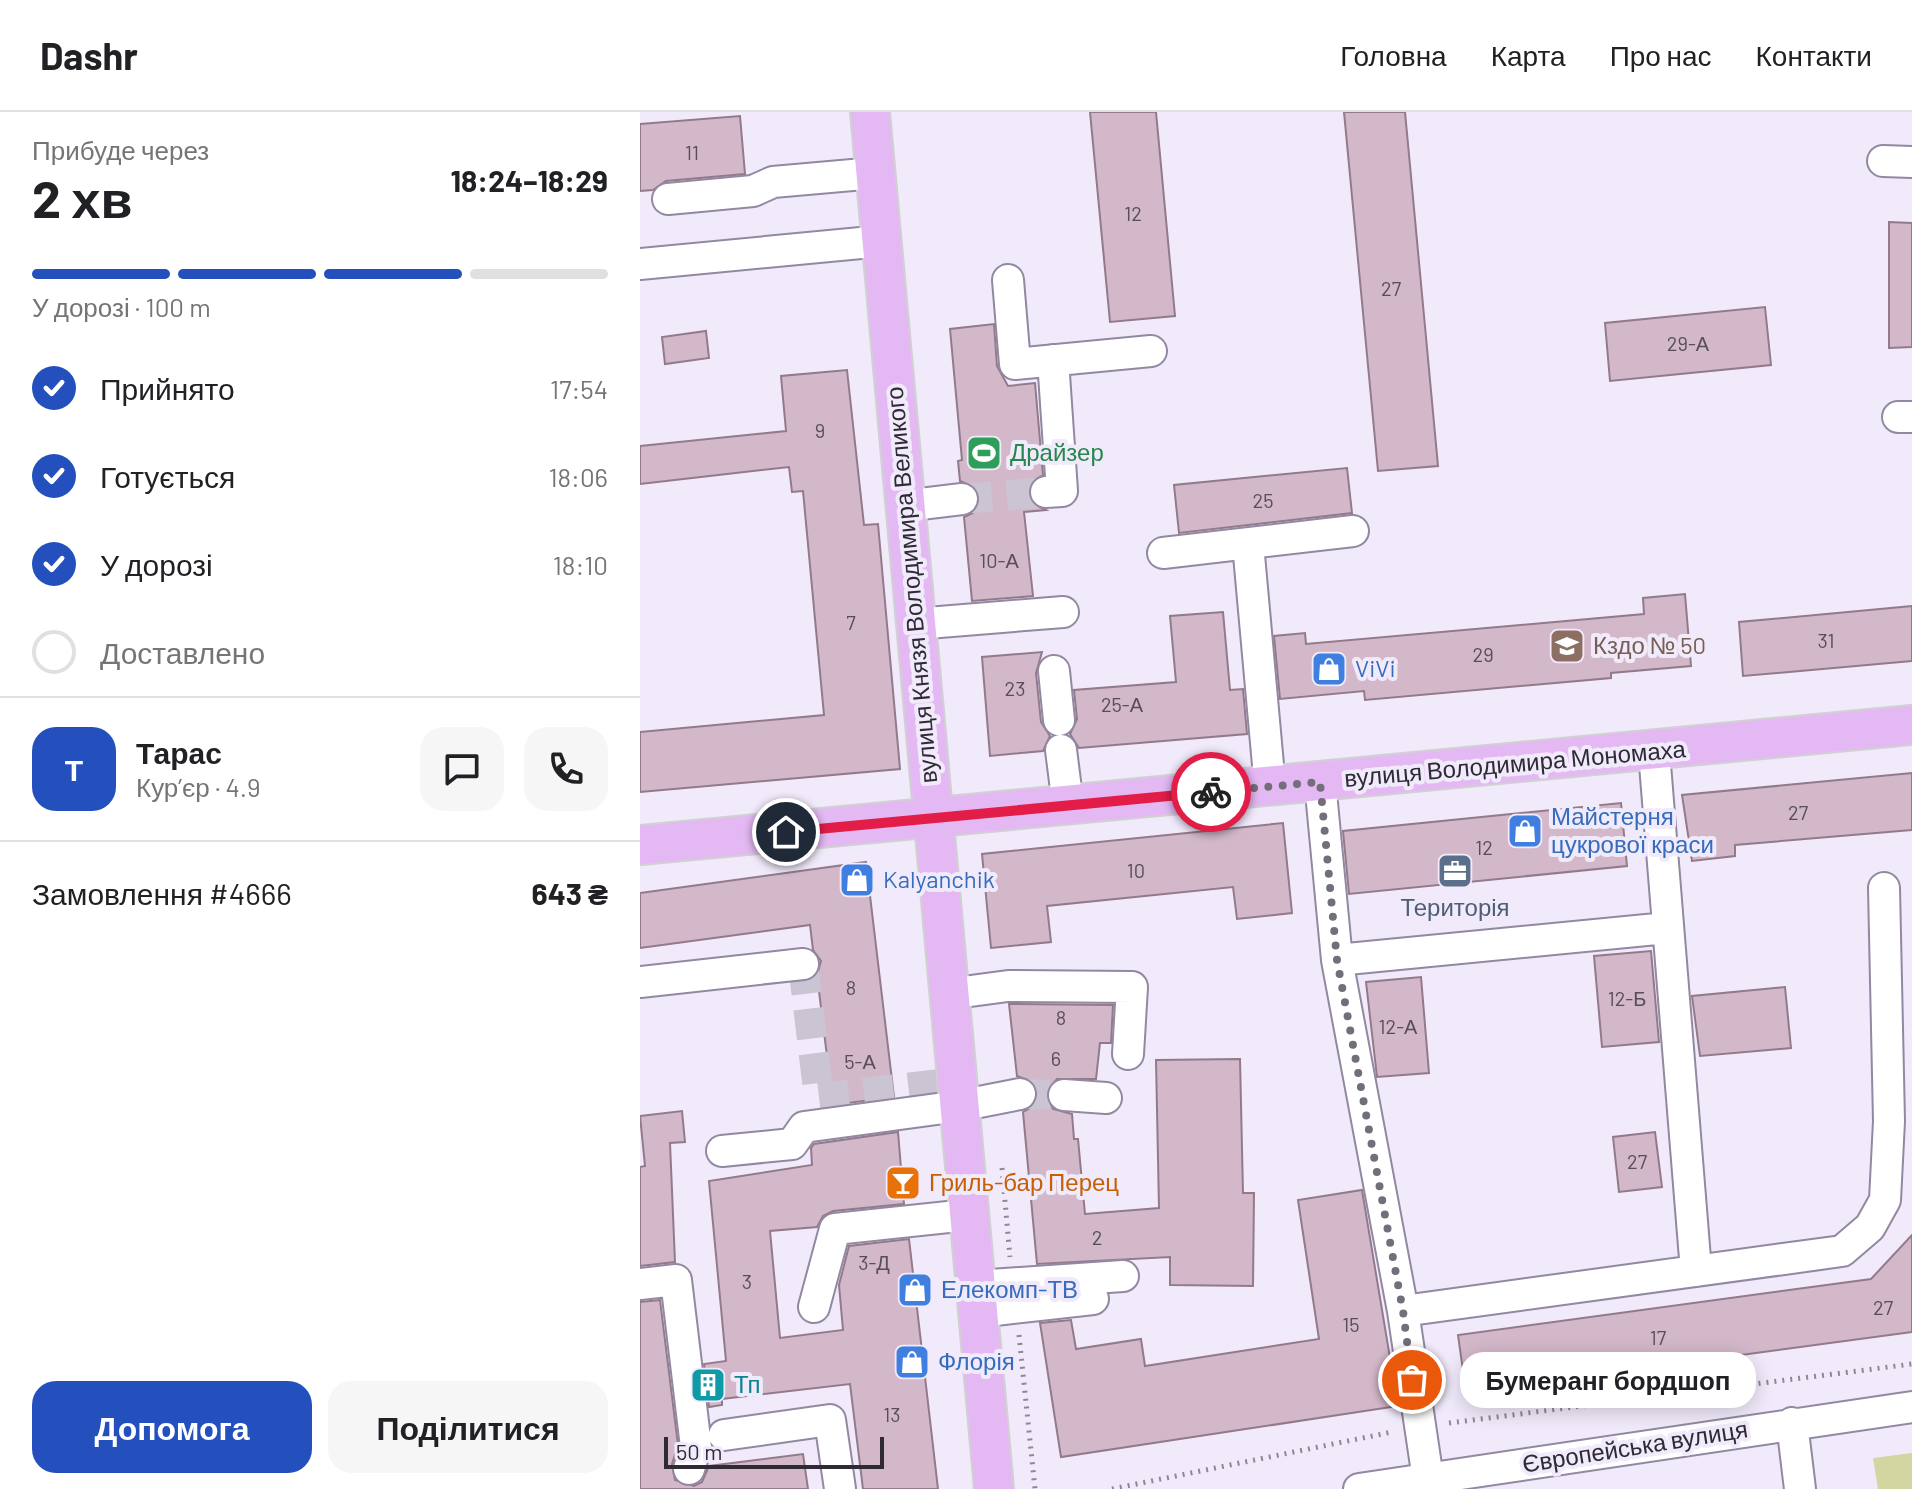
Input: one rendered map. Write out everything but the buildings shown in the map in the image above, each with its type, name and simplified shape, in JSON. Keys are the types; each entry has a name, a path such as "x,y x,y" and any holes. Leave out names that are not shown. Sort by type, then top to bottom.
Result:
{"main road":[{"name":"вулиця Князя Володимира Великого","path":"870,112 994,1489"},
{"name":"вулиця Володимира Мономаха","path":"640,845 1654,752 1912,725"}],"street":[{"path":"668,199 753,191 773,182 875,173"},
{"path":"640,264 882,241"},
{"path":"1008,280 1015,364 1151,351"},
{"path":"1046,492 1062,491 1053,360"},
{"path":"904,506 962,499"},
{"path":"1163,553 1353,531"},
{"path":"1248,544 1270,787"},
{"path":"915,624 1063,612"},
{"path":"1054,671 1068,805"},
{"path":"1654,752 1696,1271"},
{"path":"1320,782 1337,960 1403,1311 1428,1479"},
{"path":"1403,1311 1842,1251 1870,1227 1899,1200 1889,1121 1884,888"},
{"path":"1337,960 1667,928"},
{"path":"640,982 803,964"},
{"path":"948,994 1008,986 1132,987 1128,1054"},
{"path":"722,1151 792,1144 804,1127 959,1106 1020,1094"},
{"path":"1064,1095 1106,1098"},
{"path":"814,1307 835,1229 967,1215"},
{"path":"977,1299 1123,1276"},
{"path":"640,1284 676,1280 696,1447 689,1469"},
{"path":"1014,1294 1093,1299"},
{"name":"Європейська вулиця","path":"1359,1489 1428,1479 1496,1478 1792,1423 1912,1407"},
{"path":"724,1435 830,1420 840,1489"},
{"path":"1792,1423 1800,1489"}],"path":[{"path":"1001,1160 1035,1489"},
{"path":"1112,1489 1419,1427 1912,1364"}],"green space":[{"path":"1912,1453 1912,1489 1878,1489 1873,1458"}],"tunnel":[{"path":"962,499 1046,492"},
{"path":"803,964 819,1098 957,1082"},
{"path":"1020,1094 1064,1095"}],"way so far":[{"path":"1211,792 1320,782 1337,960 1403,1311 1412,1380"}],"place":[{"name":"Драйзер","path":"984,453"},
{"name":"Кздо № 50","path":"1567,646"},
{"name":"ViVi","path":"1329,669"},
{"name":"Майстерня цукрової краси","path":"1525,831"},
{"name":"Територія","path":"1455,871"},
{"name":"Kalyanchik","path":"857,880"},
{"name":"Гриль-бар Перец","path":"903,1183"},
{"name":"Елекомп-ТВ","path":"915,1290"},
{"name":"Флорія","path":"912,1362"},
{"name":"Бумеранг бордшоп","path":"1412,1380"},
{"name":"Тп","path":"708,1385"}],"route":[{"path":"786,832 1211,792"}]}
